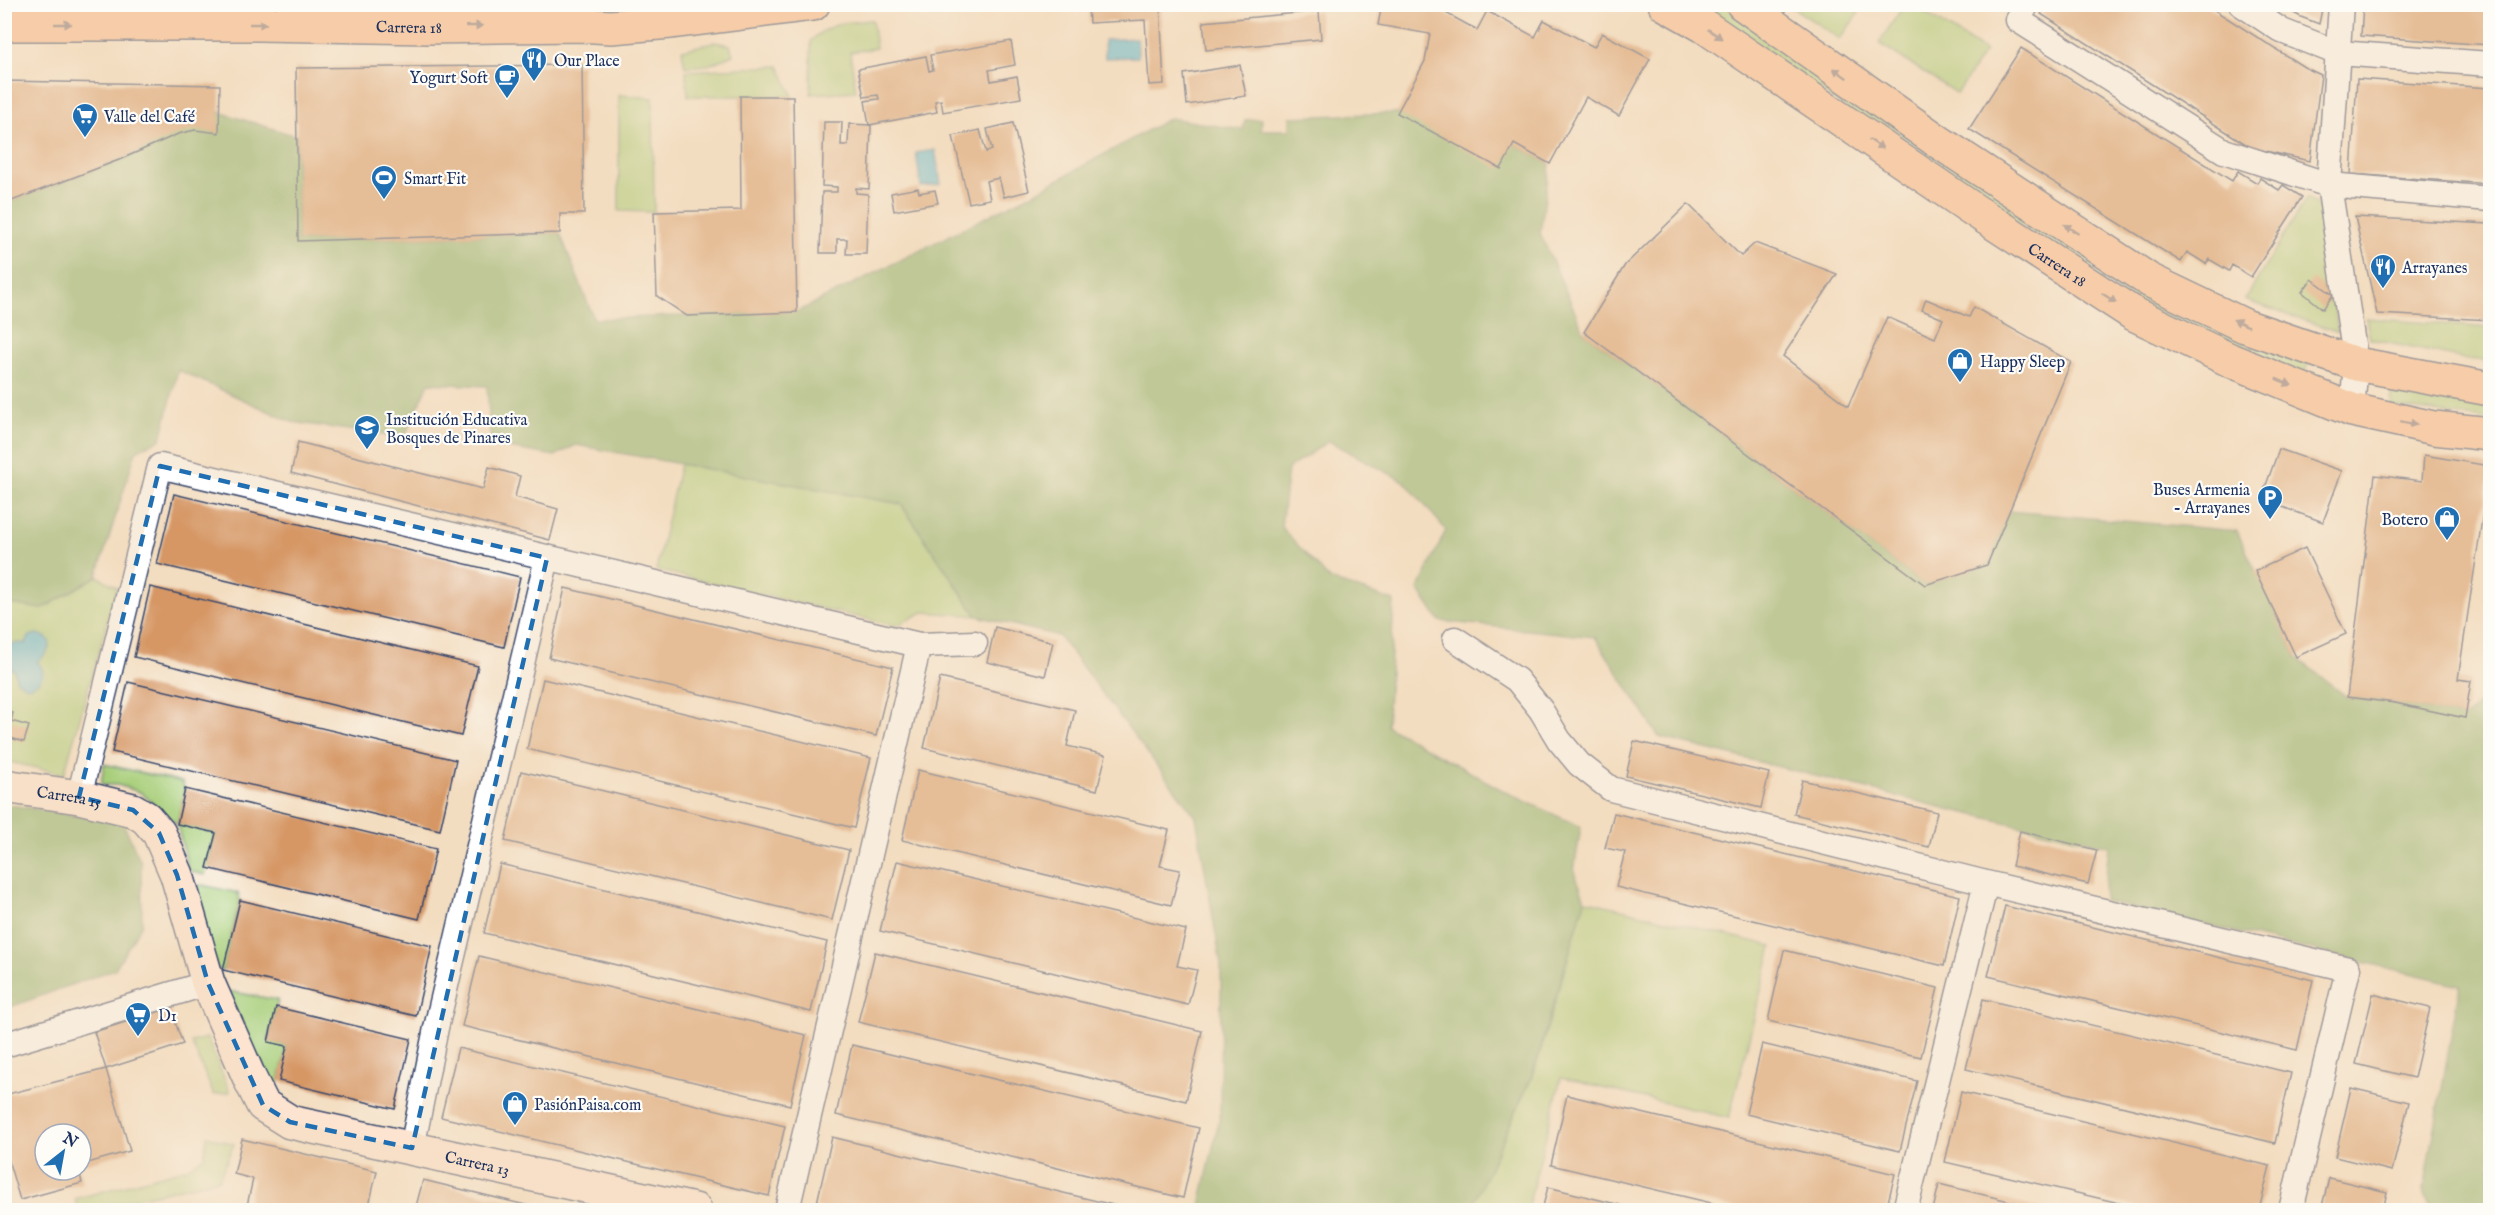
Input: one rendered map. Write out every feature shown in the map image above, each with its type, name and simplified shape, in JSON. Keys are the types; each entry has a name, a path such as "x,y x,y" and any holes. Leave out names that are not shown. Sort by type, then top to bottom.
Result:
{"main road":[{"name":"Carrera 18","path":"4,24 257,24 417,27 579,25 611,27 671,22 813,4"},
{"name":"Carrera 18","path":"1665,4 1704,26 1974,210 2132,314 2230,360 2352,410 2434,428 2490,434"},
{"path":"1743,4 1966,160 2149,280 2246,326 2356,364 2490,389"}],"street":[{"path":"2027,4 2018,20 2224,151 2329,185 2490,199"},
{"path":"2241,4 2282,31 2338,53 2490,64"},
{"path":"2341,4 2329,185 2356,364 2352,410"},
{"path":"79,797 160,466 919,645 975,643"},
{"path":"411,1148 439,1017 547,558"},
{"path":"1455,639 1516,680 1541,710 1559,740 1580,764 1611,789 1986,883 2348,969 2291,1210"},
{"path":"787,1210 919,645"},
{"name":"Carrera 15","path":"4,786 79,797 133,810 146,818 159,833 177,875 208,983"},
{"path":"1905,1210 1986,883"},
{"path":"4,1045 208,983"},
{"name":"Carrera 13","path":"208,983 263,1105 290,1122 696,1210"}],"highlighted area":[{"path":"160,466 547,558 412,1148 290,1122 263,1105 208,983 177,875 159,833 133,810 79,797"}],"green space":[{"path":"4,5 691,5 613,14 5,12"},
{"path":"1692,5 1726,5 2308,362 2306,373 2138,304"},
{"path":"1789,5 1864,5 1840,39"},
{"path":"1904,5 1913,5 1985,51 1957,94 1879,43"},
{"path":"872,20 876,48 850,52 856,91 811,94 811,41 831,27"},
{"path":"714,42 730,45 733,55 708,65 685,67 682,50"},
{"path":"779,66 793,96 688,96 686,71"},
{"path":"619,95 653,98 654,212 619,211"},
{"path":"219,112 296,136 298,241 560,233 594,319 797,312 1034,193 1170,118 1243,130 1245,120 1262,119 1261,130 1290,130 1290,117 1397,113 1514,144 1550,164 1540,233 1584,332 1925,585 1987,565 2009,511 2237,531 2296,657 2347,697 2395,703 2465,718 2490,694 2490,1210 2431,1210 2424,1190 2460,985 2103,901 2109,846 1948,809 1659,737 1595,637 1440,621 1418,590 1446,530 1405,482 1329,441 1288,469 1281,527 1329,579 1394,601 1387,726 1506,792 1581,827 1574,871 1585,900 1533,1073 1470,1210 1199,1210 1220,1116 1221,965 1196,817 1059,636 977,616 901,504 576,445 555,456 491,445 487,386 429,383 404,438 292,422 178,370 161,439 136,451 97,576 42,609 5,603 5,204 119,160"},
{"path":"2307,197 2321,209 2338,332 2245,300"},
{"path":"2366,318 2490,328 2490,361 2465,359 2370,339"},
{"path":"2392,392 2490,407 2490,420 2391,406"},
{"path":"680,464 901,504 977,616 923,612 896,626 656,570"},
{"path":"97,576 117,587 64,774 5,761 4,603 42,609"},
{"path":"104,764 182,782 185,789 177,824 140,792 118,785 101,785"},
{"path":"4,804 123,823 141,862 142,924 115,969 5,1009"},
{"path":"177,824 216,833 205,875 189,871"},
{"path":"202,885 238,893 240,900 223,970 216,969 193,887"},
{"path":"1585,900 1772,946 1729,1118 1561,1078 1527,1210 1470,1210 1534,1073"},
{"path":"227,991 278,1000 268,1041 287,1046 279,1081 274,1090 270,1090"},
{"path":"207,1038 230,1092 214,1095 191,1042"},
{"path":"207,1136 234,1144 219,1179 87,1210 78,1210 75,1199 187,1168 204,1157"}],"water":[{"path":"1137,38 1138,57 1105,58 1104,40"},
{"path":"935,150 941,184 921,187 916,153"},
{"path":"36,634 48,639 50,646 37,662 43,674 41,678 36,684 27,687 17,681 14,671 5,662 5,657 9,646 16,643 25,644 30,636"}],"building":[{"path":"1088,4 1160,4 1164,84 1149,85 1145,20 1089,23"},
{"path":"1382,4 1435,4 1435,7 1477,30 1487,11 1535,37 1544,20 1594,47 1602,33 1650,59 1619,116 1586,97 1550,164 1514,144 1501,169 1397,113 1425,61 1430,34 1378,25"},
{"path":"2047,4 2205,4 2304,67 2321,75 2310,161 2252,148 2041,14"},
{"path":"2277,4 2323,4 2319,24 2301,17"},
{"path":"2363,4 2490,4 2490,45 2361,36"},
{"path":"1319,11 1321,39 1206,50 1203,22"},
{"path":"1011,41 1015,65 989,70 991,81 1017,76 1021,98 943,112 941,100 935,101 937,112 869,125 865,101 879,99 878,95 864,97 858,69 926,56 929,71 933,70 930,55"},
{"path":"2021,48 2232,181 2238,171 2257,183 2260,178 2279,190 2283,185 2302,197 2251,277 2232,265 2229,271 2209,259 2206,264 2187,252 2181,262 1969,129"},
{"path":"582,65 584,214 560,214 560,233 298,241 296,68"},
{"path":"1240,65 1246,96 1187,105 1184,74"},
{"path":"2357,79 2490,88 2490,184 2351,174"},
{"name":"Valle del Café","path":"4,81 220,85 219,133 195,130 178,134 119,160 4,204"},
{"path":"740,96 793,96 797,312 687,316 657,296 654,212 741,210"},
{"path":"824,122 842,122 841,145 848,145 849,124 871,125 869,189 856,188 856,193 868,194 866,254 846,254 847,239 837,239 837,253 820,253 822,192 837,192 837,187 822,186"},
{"path":"1013,123 1029,191 1004,197 999,178 986,181 990,199 969,203 953,136 980,130 986,152 992,150 987,129"},
{"path":"918,188 919,193 935,190 938,203 894,211 891,193"},
{"path":"1688,204 1741,256 1755,243 1837,274 1783,356 1848,406 1887,317 1935,338 1943,319 1922,310 1926,299 1969,317 1974,307 2071,362 1987,565 1925,585 1584,332 1625,265"},
{"path":"2355,217 2490,224 2490,320 2377,314"},
{"path":"2312,279 2333,295 2323,309 2302,292"},
{"path":"298,442 483,489 489,467 520,476 515,497 558,509 550,540 291,473"},
{"path":"2279,449 2342,471 2323,522 2261,499"},
{"path":"2424,455 2490,466 2458,679 2471,681 2465,718 2395,703 2347,697 2375,475 2422,481"},
{"path":"174,494 520,577 504,647 157,564"},
{"path":"2305,548 2346,634 2296,657 2255,571"},
{"path":"150,587 478,666 461,736 134,657"},
{"path":"565,588 893,667 876,736 549,658"},
{"path":"995,627 1053,642 1045,676 987,662"},
{"path":"940,678 1075,710 1067,746 1106,755 1097,790 924,748"},
{"path":"543,679 871,758 854,828 527,749"},
{"path":"128,682 456,760 440,830 112,752"},
{"path":"4,710 13,713 11,721 29,726 24,742 7,737 4,742"},
{"path":"1634,741 1769,773 1761,808 1626,776"},
{"path":"918,770 1169,830 1160,866 1180,870 1171,905 902,840"},
{"path":"521,771 849,850 832,920 505,841"},
{"path":"1802,780 1937,812 1929,847 1794,814"},
{"path":"185,789 436,849 419,919 207,868 216,833 177,824"},
{"path":"1614,813 1960,896 1944,966 1616,887 1625,852 1605,848"},
{"path":"2020,831 2097,850 2088,884 2012,866"},
{"path":"897,861 1186,930 1177,966 1197,970 1188,1005 880,931"},
{"path":"500,864 827,942 811,1012 484,933"},
{"path":"240,900 432,946 416,1016 223,970"},
{"path":"2005,906 2313,980 2297,1050 1988,976"},
{"path":"1784,950 1938,988 1921,1057 1768,1021"},
{"path":"875,952 1202,1031 1186,1101 858,1022"},
{"path":"479,956 806,1035 790,1105 462,1026"},
{"path":"2373,994 2430,1008 2414,1078 2356,1064"},
{"path":"1983,999 2291,1073 2275,1143 1966,1069"},
{"path":"276,1007 411,1039 395,1109 279,1081 287,1046 268,1042"},
{"name":"D1","path":"170,1008 183,1044 106,1069 94,1032"},
{"path":"1762,1044 1917,1081 1900,1151 1746,1114"},
{"path":"852,1045 1199,1128 1183,1198 836,1115"},
{"path":"458,1048 785,1126 769,1196 441,1117"},
{"path":"106,1069 130,1151 93,1162 93,1122 33,1122 33,1182 82,1183 20,1200 4,1146 4,1095"},
{"path":"2351,1088 2409,1102 2392,1171 2335,1157"},
{"path":"1961,1092 2270,1166 2259,1210 2149,1210 1945,1162"},
{"path":"1567,1095 1895,1174 1886,1210 1741,1210 1551,1165"},
{"path":"832,1137 1134,1210 829,1210 816,1207"},
{"path":"242,1139 377,1171 368,1210 246,1210 253,1179 234,1174"},
{"path":"2329,1178 2387,1192 2383,1210 2321,1210"},
{"path":"423,1180 538,1208 545,1210 415,1210"},
{"path":"1939,1184 2046,1210 1933,1210"},
{"path":"1548,1187 1640,1210 1542,1210"}],"place":[{"name":"Our Place","path":"534,83"},
{"name":"Yogurt Soft","path":"507,100"},
{"name":"Valle del Café","path":"85,139"},
{"name":"Smart Fit","path":"384,201"},
{"name":"Arrayanes","path":"2383,290"},
{"name":"Happy Sleep","path":"1960,384"},
{"name":"Institución Educativa Bosques de Pinares","path":"367,451"},
{"name":"Buses Armenia - Arrayanes","path":"2270,521"},
{"name":"Botero","path":"2447,542"},
{"name":"D1","path":"138,1038"},
{"name":"PasiónPaisa.com","path":"515,1127"}]}
